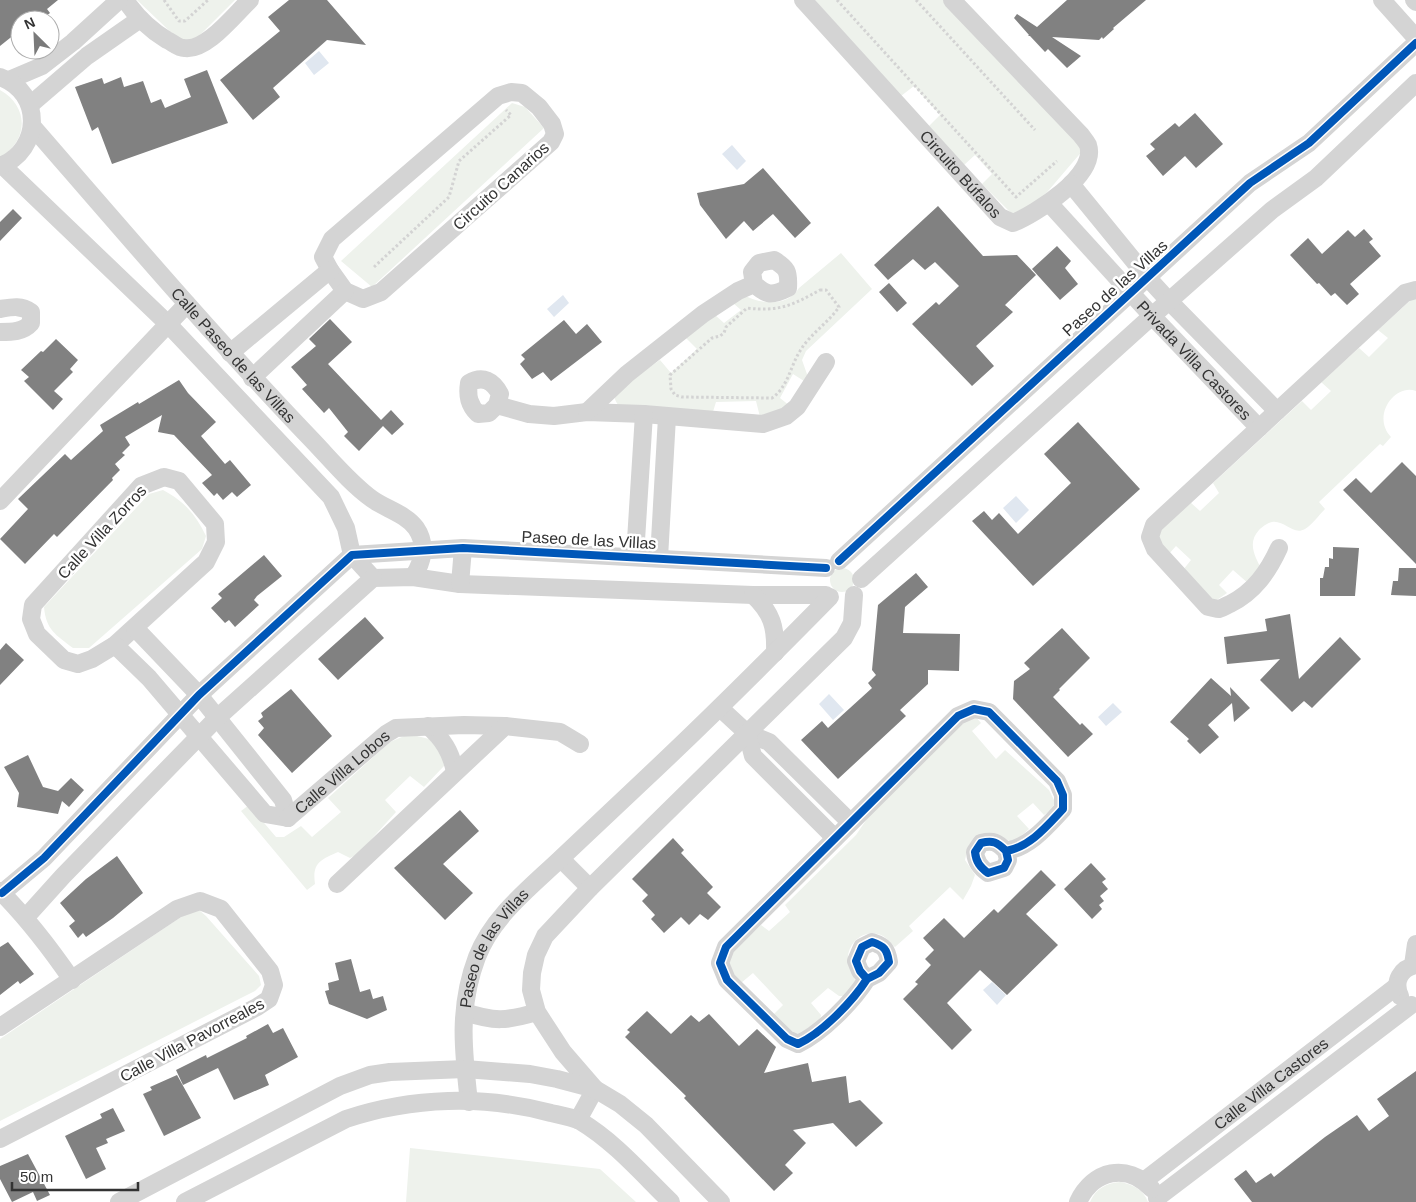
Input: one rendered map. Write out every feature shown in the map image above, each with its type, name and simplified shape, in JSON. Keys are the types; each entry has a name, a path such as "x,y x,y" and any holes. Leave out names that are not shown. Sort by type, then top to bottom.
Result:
{"street":[{"path":"4,78 42,66 73,42 119,0"},
{"path":"125,0 140,19 159,35 182,49 194,48 207,42 250,0"},
{"name":"Circuito Búfalos","path":"803,0 1000,217 1013,223 1038,212 1071,184 1082,170 1088,158 1088,146 1081,135 952,0"},
{"path":"1382,0 1416,38"},
{"path":"30,106 87,56 140,19"},
{"path":"73,42 87,56"},
{"name":"Paseo de las Villas","path":"352,555 463,548 832,564 1250,183 1309,143 1416,43"},
{"path":"1,166 14,159 23,150 32,126 30,106 22,91 4,78"},
{"path":"26,917 198,736 373,578 413,577 460,584 828,596 842,601 1152,316 1272,210 1316,178 1416,83"},
{"name":"Circuito Canarios","path":"510,92 522,93 538,107 552,124 555,134 552,142 381,292 363,299 345,291 330,270 323,257 332,239 496,99 510,92"},
{"name":"Calle Paseo de las Villas","path":"32,126 252,378 354,485 374,501 410,521 421,538 423,550"},
{"name":"Calle Paseo de las Villas","path":"1,166 168,324 331,497 346,528 352,555 373,578"},
{"name":"Privada Villa Castores","path":"1071,184 1147,277 1277,411"},
{"name":"Privada Villa Castores","path":"1049,203 1152,316 1259,428"},
{"path":"1084,241 1102,223"},
{"path":"230,353 330,270"},
{"path":"587,412 627,374 703,314 738,290 754,284"},
{"name":"Privada Villa Castores","path":"1279,548 1272,564 1256,585 1236,601 1220,609 1208,607 1155,549 1150,537 1154,525 1406,293 1416,290"},
{"path":"252,378 345,291"},
{"path":"0,500 187,304"},
{"path":"285,306 305,328"},
{"path":"0,309 24,307 31,312 31,323 26,329 0,332"},
{"path":"497,406 529,414 554,416 587,412 644,414 763,424 786,416 797,407 826,362"},
{"path":"635,556 644,414"},
{"path":"659,558 667,417"},
{"path":"640,474 663,476"},
{"name":"Calle Villa Zorros","path":"164,476 179,481 215,524 216,542 206,562 115,645 92,659 78,664 64,660 37,634 31,619 34,605 141,486 164,476"},
{"path":"460,584 463,548"},
{"path":"413,577 420,567 423,550"},
{"path":"72,980 50,947 26,917 1,892 44,858 199,695 352,555"},
{"path":"595,1089 563,1052 537,1012 531,990 536,955 545,936 590,888 844,638 852,623 857,587 859,572 854,566 847,562 832,564 822,573 821,584 828,596"},
{"path":"753,595 765,606 772,621 776,637 775,653"},
{"name":"Paseo de las Villas","path":"469,1102 463,1034 468,987 478,956 494,927 512,905 560,858 720,708 828,596"},
{"name":"Calle Villa Lobos","path":"135,628 199,695 283,800 288,818"},
{"name":"Calle Villa Lobos","path":"115,645 149,678 265,814 288,818"},
{"path":"149,678 165,661"},
{"path":"720,708 747,733 769,742 850,822"},
{"path":"867,979 858,993 812,1037 798,1044 787,1039 727,980 720,963 726,947 850,822 958,716 974,709 989,712 1058,781 1063,795 1063,809 1039,834 1017,849 1006,851"},
{"path":"428,726 439,735 447,746 454,772"},
{"path":"338,884 454,772 505,726"},
{"name":"Calle Villa Lobos","path":"288,818 386,734 396,728 505,726 560,732 580,744"},
{"path":"747,733 753,756 835,838"},
{"path":"241,787 260,772"},
{"path":"790,793 804,777"},
{"path":"44,858 63,876"},
{"path":"560,858 590,888"},
{"name":"Calle Villa Pavorreales","path":"0,1027 177,909 200,901 220,909 270,971 274,985 269,999 258,1007 0,1139"},
{"path":"1414,965 1416,944"},
{"name":"Calle Villa Castores","path":"1414,965 1404,970 1400,975 1397,986 1144,1181 1152,1188 1157,1200 1414,1007"},
{"path":"1397,986 1400,997 1414,1007"},
{"path":"465,1012 483,1018 502,1020 537,1012"},
{"path":"120,1202 340,1086 370,1075 390,1072 465,1069 530,1074 595,1089 620,1104 646,1125 721,1202"},
{"path":"578,1120 595,1089"},
{"path":"185,1202 346,1119 371,1110 399,1104 432,1101 504,1104 535,1109 578,1120 600,1134 624,1155 671,1202"},
{"path":"1078,1202 1084,1190 1094,1180 1106,1174 1119,1172 1132,1175 1144,1181"}],"path":[{"path":"164,0 179,21 185,21 208,0"},
{"path":"837,0 1016,198 1056,161"},
{"path":"916,0 1035,130"},
{"path":"374,267 450,197 459,161 511,115 496,99"},
{"path":"666,370 670,376 670,389 675,395 708,398 772,398 778,394 788,379 800,350 839,307 826,290 820,290 793,305 765,310 747,308 726,327 724,333 712,338 670,376"}],"shaded area":[{"path":"137,0 235,0 196,39 180,41"},
{"path":"815,0 944,0 1084,149 1037,204 1013,215 982,184 992,174 975,155 964,165 929,126 940,115 914,86 901,96"},
{"path":"319,51 329,63 314,75 305,63"},
{"path":"0,90 10,97 16,105 22,124 16,142 10,150 0,157"},
{"path":"512,103 525,107 544,128 372,287 341,261"},
{"path":"732,145 746,161 737,170 722,154"},
{"path":"841,253 872,289 806,351 802,360 808,377 804,381 793,374 780,398 790,406 760,417 756,401 716,402 712,415 621,408 617,403 614,392 660,360 671,373 697,349 686,338 715,315 724,323 741,310 733,303 742,294 765,302 781,301 794,294"},
{"path":"563,295 569,303 554,317 547,309"},
{"path":"1416,297 1416,391 1400,392 1388,403 1384,420 1385,429 1391,437 1383,446 1380,444 1319,502 1325,509 1308,527 1297,531 1281,523 1272,522 1260,529 1253,540 1253,550 1262,570 1249,584 1233,570 1219,585 1227,593 1214,602 1183,570 1191,560 1176,546 1168,555 1156,533 1190,502 1200,511 1219,493 1213,483 1302,401 1311,410 1331,391 1321,382 1359,348 1369,357 1388,338 1378,330"},
{"path":"163,490 189,509 198,522 206,536 202,549 89,648 73,648 50,627 44,607 149,494"},
{"path":"1016,496 1029,510 1016,523 1003,508"},
{"path":"842,568 847,569 853,575 853,585 847,591 842,592 837,591 831,585 830,580 831,575 837,569"},
{"path":"829,694 844,710 833,720 819,704"},
{"path":"1113,703 1122,712 1106,726 1098,717"},
{"path":"975,716 981,723 972,731 996,759 1005,750 1049,790 1055,802 1052,809 1044,815 1033,803 1017,816 1029,829 1013,843 994,834 974,837 968,847 965,860 975,875 963,900 950,887 909,926 913,931 895,947 884,937 870,933 854,942 848,960 856,983 844,996 839,996 828,988 811,1003 821,1015 820,1020 795,1037 773,1015 783,1005 753,973 741,983 726,968 731,953 761,925 769,931 790,912 785,905 856,835 871,813 961,721"},
{"path":"409,734 429,739 444,755 444,766 424,787 410,776 385,800 396,812 358,854 350,858 338,852 322,860 316,867 315,884 307,890 241,811 249,805 276,837 284,837 301,826 312,837 341,812 328,798 390,742"},
{"path":"199,910 259,976 261,985 255,991 0,1121 0,1039 184,915"},
{"path":"992,982 1006,995 997,1005 983,990"},
{"path":"410,1148 600,1169 636,1202 406,1202"},
{"path":"1121,1182 1137,1188 1148,1202 1090,1202 1095,1193 1102,1187"}],"building":[{"path":"0,0 58,0 48,10 10,10 10,38 0,46"},
{"path":"289,0 327,0 366,45 327,40 273,88 280,97 253,120 220,80 280,31 268,17"},
{"path":"1067,0 1146,0 1103,39 1102,37 1099,40 1052,37 1081,56 1067,68 1048,49 1045,52 1028,36 1014,18 1017,14 1037,27"},
{"path":"207,70 228,123 112,164 98,127 92,131 75,87 102,78 104,84 121,77 124,87 143,81 151,103 161,99 165,108 191,97 184,79"},
{"path":"1195,113 1223,144 1196,168 1185,156 1163,176 1146,156 1155,149 1150,144 1175,123 1179,127"},
{"path":"763,168 811,223 795,238 773,214 753,231 744,221 726,239 700,205 697,193 744,184"},
{"path":"938,206 983,256 1017,255 1036,275 1005,305 1013,312 976,346 994,366 972,386 912,324 936,302 939,305 959,286 935,262 925,270 913,259 888,280 874,265"},
{"path":"13,209 22,218 0,241 0,222"},
{"path":"1364,229 1373,239 1369,242 1381,256 1350,284 1359,294 1347,305 1335,293 1331,296 1319,283 1317,284 1290,255 1308,238 1322,254 1348,230 1355,237"},
{"path":"1057,246 1071,261 1065,268 1078,284 1060,300 1032,269"},
{"path":"889,283 907,303 897,312 879,292"},
{"path":"330,319 352,342 328,364 381,420 391,410 404,424 392,435 383,426 359,451 344,436 348,432 329,408 324,413 302,389 307,385 291,367 316,346 309,339"},
{"path":"564,320 576,334 587,324 602,342 551,381 543,372 532,379 520,364 525,359 521,355"},
{"path":"56,339 78,360 70,369 73,372 54,391 63,399 53,410 24,381 29,377 21,370"},
{"path":"179,380 188,393 216,422 201,436 225,464 230,460 251,485 237,497 232,492 223,500 217,493 214,496 202,483 212,475 174,435 158,432 162,415 125,437 130,445 122,453 125,455 115,464 120,470 112,478 113,480 57,537 54,534 25,564 0,539 28,509 18,499 65,454 71,460 103,431 100,425"},
{"path":"1078,422 1140,489 1033,586 972,521 984,511 992,520 999,513 1018,534 1071,483 1044,454"},
{"path":"1402,462 1416,476 1416,564 1343,490 1356,478 1371,493"},
{"path":"1333,547 1359,548 1355,596 1320,596 1320,578 1323,578 1325,567 1329,567 1329,558 1333,559"},
{"path":"264,555 282,576 257,596 254,600 259,605 235,627 229,620 225,623 211,608 222,598 218,594"},
{"path":"1399,568 1416,568 1416,596 1391,595 1393,581 1398,581"},
{"path":"916,573 928,587 905,607 903,633 960,634 959,671 928,670 928,684 900,710 906,716 838,779 801,740 822,721 828,728 872,688 868,683 876,675 872,670 878,605"},
{"path":"1290,614 1299,679 1340,637 1361,659 1312,708 1304,701 1292,712 1260,680 1280,659 1227,664 1224,637 1267,631 1265,619"},
{"path":"365,617 384,638 338,680 318,659"},
{"path":"1062,628 1090,658 1053,697 1080,725 1082,723 1093,734 1068,757 1013,699 1014,681 1030,669 1024,663"},
{"path":"6,643 24,660 0,685 0,650"},
{"path":"1211,678 1231,696 1230,687 1250,708 1234,722 1232,703 1208,725 1219,737 1200,754 1187,741 1189,739 1170,722"},
{"path":"291,689 332,736 292,773 258,735 264,728 258,721 263,717 261,713"},
{"path":"28,755 43,787 58,791 71,778 84,790 69,807 62,801 58,814 17,807 19,793 4,767"},
{"path":"460,810 479,831 443,864 473,893 445,920 394,868"},
{"path":"673,838 684,850 681,853 713,887 707,893 721,907 708,920 700,914 689,925 681,917 664,933 651,919 655,915 642,901 648,895 632,879"},
{"path":"117,856 143,893 86,937 83,933 78,938 69,926 75,921 60,903 86,879"},
{"path":"1091,863 1106,879 1102,882 1108,889 1100,896 1104,901 1099,905 1102,909 1092,919 1064,889"},
{"path":"1041,870 1056,885 1026,914 1058,945 1007,995 980,970 947,1003 972,1030 952,1050 903,999 918,984 915,982 931,965 925,959 934,950 923,938 944,918 964,938 994,909 998,913"},
{"path":"8,942 34,974 20,984 18,981 0,995 0,947"},
{"path":"351,959 360,992 370,989 373,999 383,996 387,1010 367,1019 329,1004 325,991 329,990 328,983 339,980 335,963"},
{"path":"647,1011 671,1034 691,1015 699,1022 709,1014 739,1046 757,1029 776,1047 764,1073 808,1063 812,1082 846,1076 849,1103 860,1100 883,1123 856,1147 833,1123 793,1130 806,1143 785,1165 793,1173 774,1191 684,1098 686,1096 625,1037 630,1032 627,1030"},
{"path":"268,1024 273,1033 283,1028 298,1057 265,1075 269,1085 234,1100 218,1068 183,1085 176,1070 206,1055 207,1058 247,1038 246,1036"},
{"path":"1416,1071 1416,1202 1252,1202 1234,1179 1246,1170 1256,1183 1271,1173 1274,1177 1325,1137 1357,1115 1369,1131 1389,1116 1377,1099"},
{"path":"177,1075 201,1118 164,1136 143,1094 152,1090 150,1087"},
{"path":"113,1108 125,1131 106,1139 108,1143 96,1148 106,1169 86,1179 65,1136 102,1118 100,1114"},
{"path":"28,1154 50,1195 37,1201 33,1192 12,1202 0,1179 0,1166"}],"cycle path":[{"path":"839,561 1250,183 1309,143 1416,43"},
{"path":"2,893 44,858 199,695 352,555 463,548 826,568"},
{"path":"867,979 879,973 889,962 884,949 872,942 862,947 856,961 860,971 867,979 861,988 827,1024 798,1044 787,1039 727,980 720,963 726,947 958,716 974,709 989,712 1057,781 1063,795 1063,809 1044,829 1030,840 1015,849 1006,851 995,842 981,843 975,852 976,859 988,873 1004,868 1008,860 1006,851"}]}
